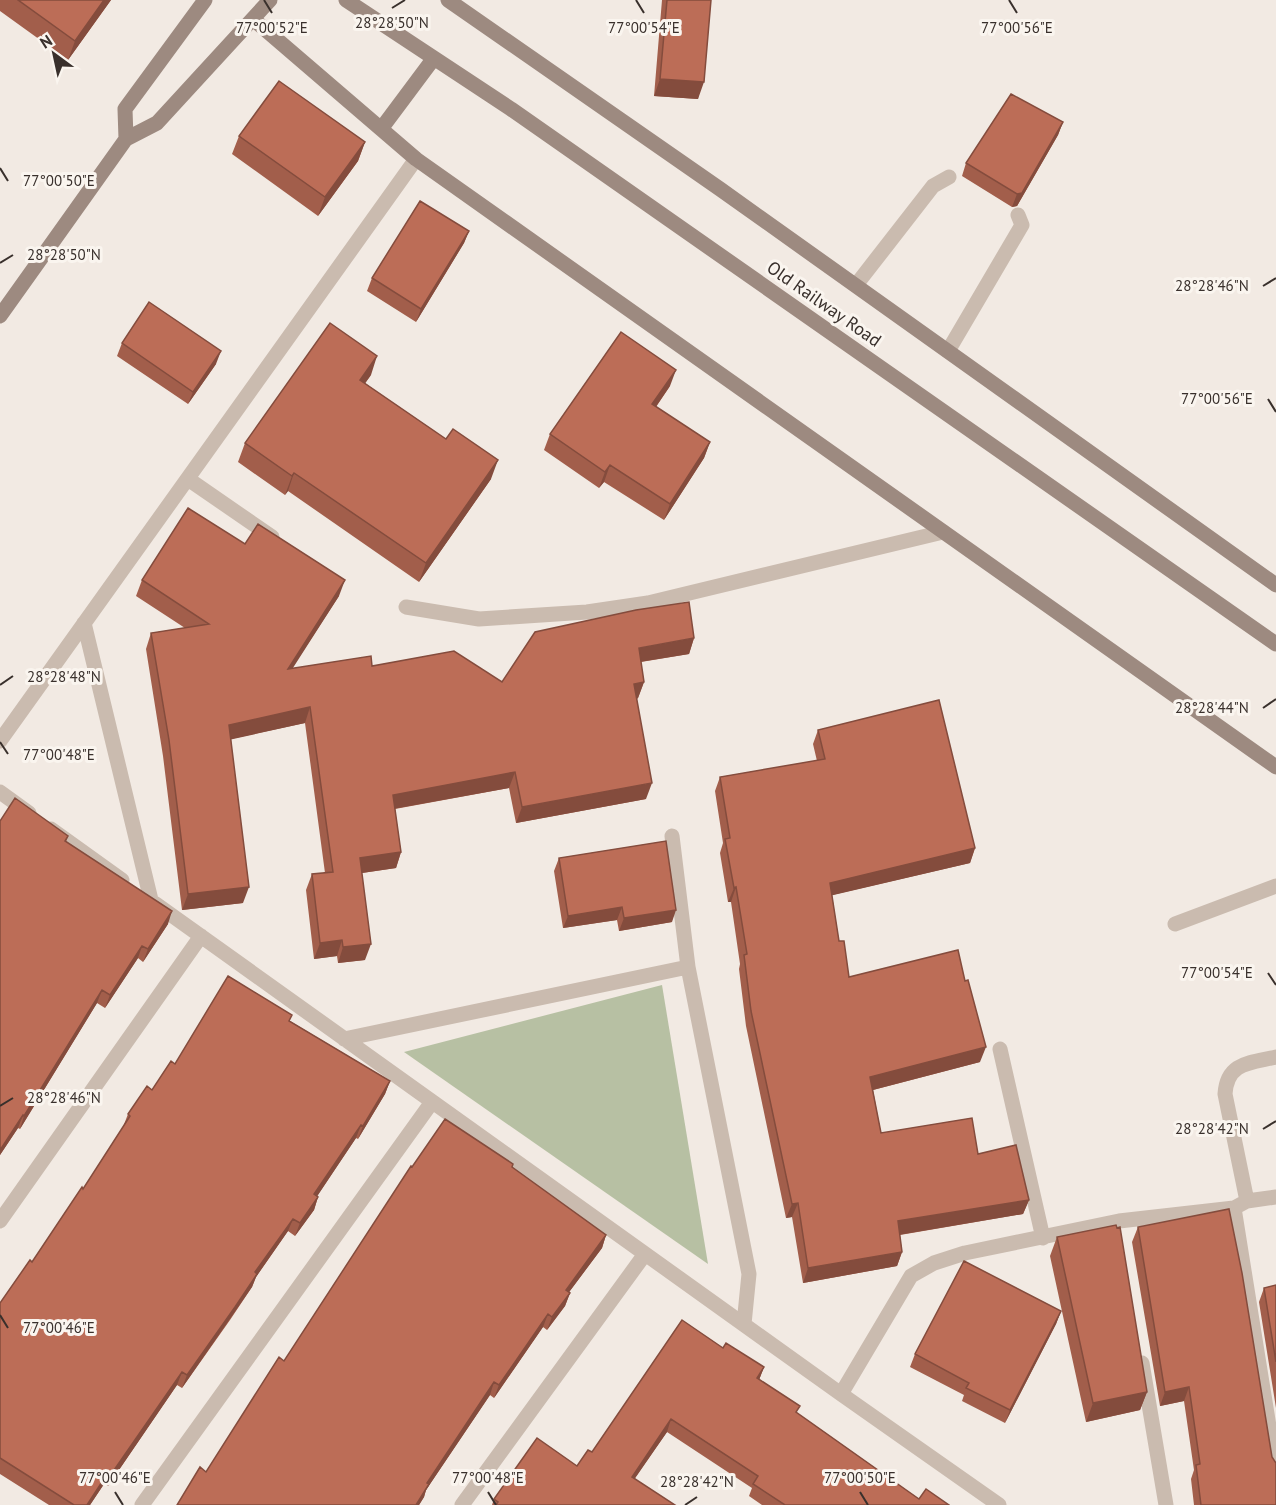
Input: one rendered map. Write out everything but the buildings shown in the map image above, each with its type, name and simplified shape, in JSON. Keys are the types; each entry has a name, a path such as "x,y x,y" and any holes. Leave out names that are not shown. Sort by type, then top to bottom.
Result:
{"main road":[{"path":"126,139 125,109 205,0"},
{"path":"0,316 126,139 157,123 270,0"},
{"name":"Old Railway Road","path":"346,0 511,108 1276,644"},
{"name":"Old Railway Road","path":"448,0 856,285 1276,585"},
{"path":"253,19 416,159 1276,767"},
{"path":"381,129 434,58"}],"street":[{"path":"0,741 416,159"},
{"path":"856,285 933,186 949,177"},
{"path":"948,351 1022,225 1018,215"},
{"path":"188,478 282,543"},
{"path":"406,607 479,620 587,612 648,603 943,532"},
{"path":"84,623 151,900"},
{"path":"0,792 999,1505"},
{"path":"672,836 688,967 749,1274 744,1324"},
{"path":"1175,924 1276,886"},
{"path":"0,1221 201,936"},
{"path":"344,1039 688,967"},
{"path":"1000,1050 1043,1238"},
{"path":"1276,1057 1239,1066 1230,1073 1226,1082 1225,1094 1276,1470"},
{"path":"142,1505 432,1102"},
{"path":"841,1394 911,1276 934,1263 965,1252 1120,1227 1276,1197"},
{"path":"462,1505 645,1254"},
{"path":"1140,1351 1166,1505"}],"green space":[{"path":"662,985 708,1264 404,1052"}]}
